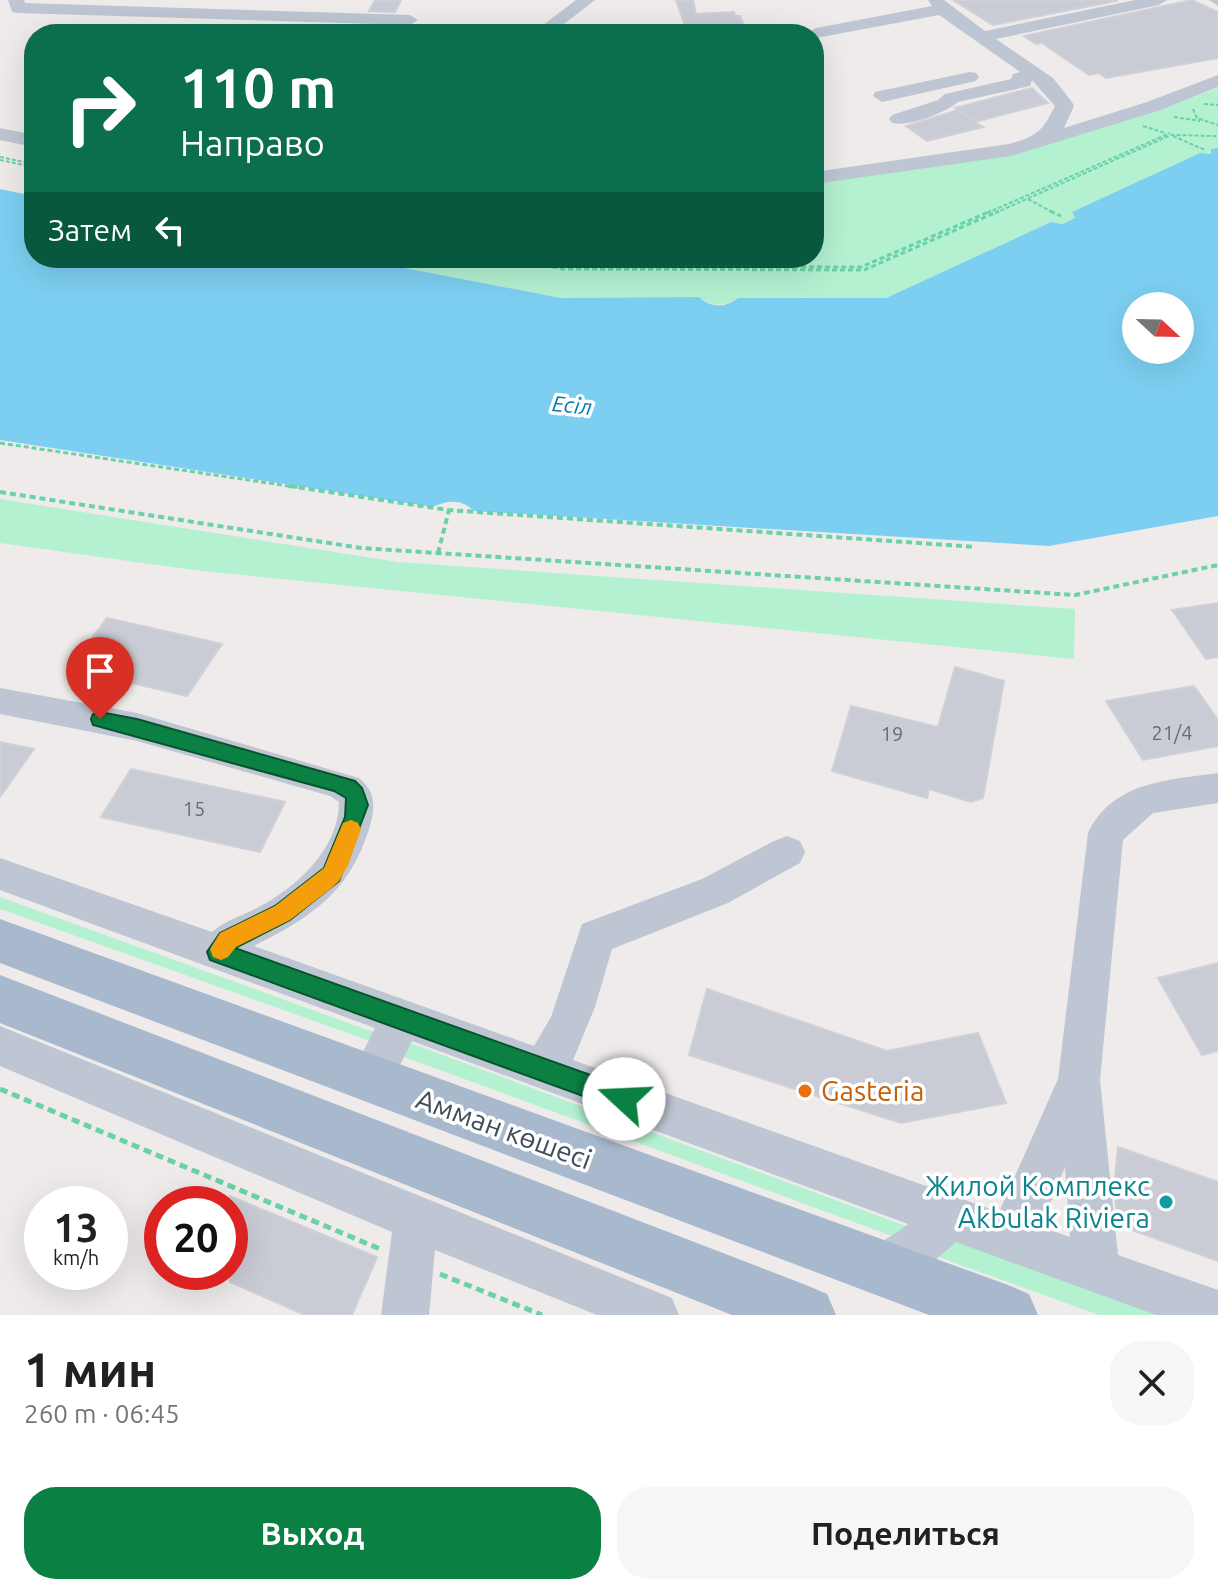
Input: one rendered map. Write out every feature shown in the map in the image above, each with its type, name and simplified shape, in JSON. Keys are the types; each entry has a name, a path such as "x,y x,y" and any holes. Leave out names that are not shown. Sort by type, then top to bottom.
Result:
{"main road":[{"name":"Амман көшесі","path":"0,941 1008,1315"},
{"path":"0,999 806,1315"}],"street":[{"path":"16,0 18,8 195,11 367,24"},
{"path":"409,24 422,0"},
{"path":"981,37 1159,0"},
{"path":"554,24 587,1"},
{"path":"824,31 939,5 1031,75"},
{"path":"195,11 209,24"},
{"path":"882,96 1013,68 1046,82 1065,106 1109,117"},
{"path":"899,119 945,104 952,98 1023,82 1019,78 1031,75"},
{"path":"824,176 991,153 1036,143 1109,117 1154,106 1218,81"},
{"path":"1036,143 1051,133 1065,106"},
{"path":"0,134 24,139"},
{"path":"0,701 137,727 348,787 355,794 358,805 355,817 332,874 283,913 228,940 218,952"},
{"path":"1100,1272 1094,1250 1079,1080 1106,833 1144,799 1218,788"},
{"path":"541,1069 551,1058 569,1021 596,937 715,891 787,852"},
{"path":"0,874 1218,1314"},
{"path":"370,1080 402,1018"},
{"path":"0,1046 413,1241 655,1315"},
{"path":"1005,1238 1019,1224 1079,1080"},
{"path":"883,1267 909,1253 949,1218"},
{"path":"405,1315 413,1241"}],"path":[{"path":"1218,105 1202,104 1192,111 1203,121 1218,125"},
{"path":"1166,133 1205,150"},
{"path":"824,267 861,267 1166,133 1218,135"},
{"path":"558,268 864,270 1171,135 1218,135"},
{"path":"0,159 24,163"},
{"path":"1022,196 1061,216"},
{"path":"0,443 449,510 976,547"},
{"path":"0,492 361,548 1075,595 1218,565"},
{"path":"438,553 449,510"},
{"path":"0,1089 413,1241 542,1315"}],"green space":[{"path":"1218,88 1218,148 1211,149 1211,154 1200,153 1073,212 1075,218 1063,224 1051,222 886,298 738,298 718,305 699,297 561,298 405,268 824,268 824,178 925,163 1117,121 1125,122 1128,121 1122,119 1155,112"},
{"path":"0,499 398,562 1075,609 1074,659 193,570 0,543"},
{"path":"0,897 376,1033 373,1042 0,909"},
{"path":"402,1040 914,1229 892,1236 396,1054"},
{"path":"951,1237 1162,1315 1099,1315 930,1254"}],"water":[{"name":"Есіл","path":"1218,148 1218,516 1049,546 474,511 459,503 449,502 433,507 0,440 0,189 24,194 24,268 405,268 561,298 699,297 718,305 738,298 886,298 1051,222 1063,224 1075,218 1072,212 1200,153 1211,154 1211,149"}],"building":[{"path":"375,0 401,0 395,12 369,11"},
{"path":"676,0 693,0 696,14 734,12 744,24 684,24"},
{"path":"953,0 1116,0 1117,1 993,25"},
{"path":"1192,0 1218,12 1218,58 1106,78 1099,73 1089,75 1042,43 1036,44 1024,36"},
{"path":"1032,88 1048,103 975,122 983,127 927,141 906,126 958,110 955,108"},
{"path":"1218,603 1218,657 1206,659 1172,610"},
{"path":"107,618 222,644 187,696 69,668"},
{"path":"955,667 1004,681 983,798 971,802 929,789 927,798 832,771 851,706 938,727"},
{"path":"1194,686 1218,720 1218,746 1143,760 1106,701"},
{"path":"0,742 34,749 0,797"},
{"path":"131,769 285,802 260,852 101,817"},
{"path":"1218,963 1218,1051 1202,1055 1158,978"},
{"path":"707,989 887,1051 978,1033 1006,1103 901,1123 689,1055"},
{"name":"Жилой Комплекс Akbulak Riviera","path":"1118,1147 1218,1182 1218,1261 1118,1225 1114,1188"},
{"path":"248,1203 377,1257 352,1315 305,1315 248,1290"}],"slow traffic":[{"path":"221,949 228,940 283,913 322,884 340,859 351,829"}],"place":[{"name":"Gasteria","path":"805,1091"},
{"name":"Жилой Комплекс Akbulak Riviera","path":"1166,1202"}],"route":[{"path":"100,719 348,787 355,794 358,805 355,817 332,874 283,913 228,940 218,952 624,1099"}]}
